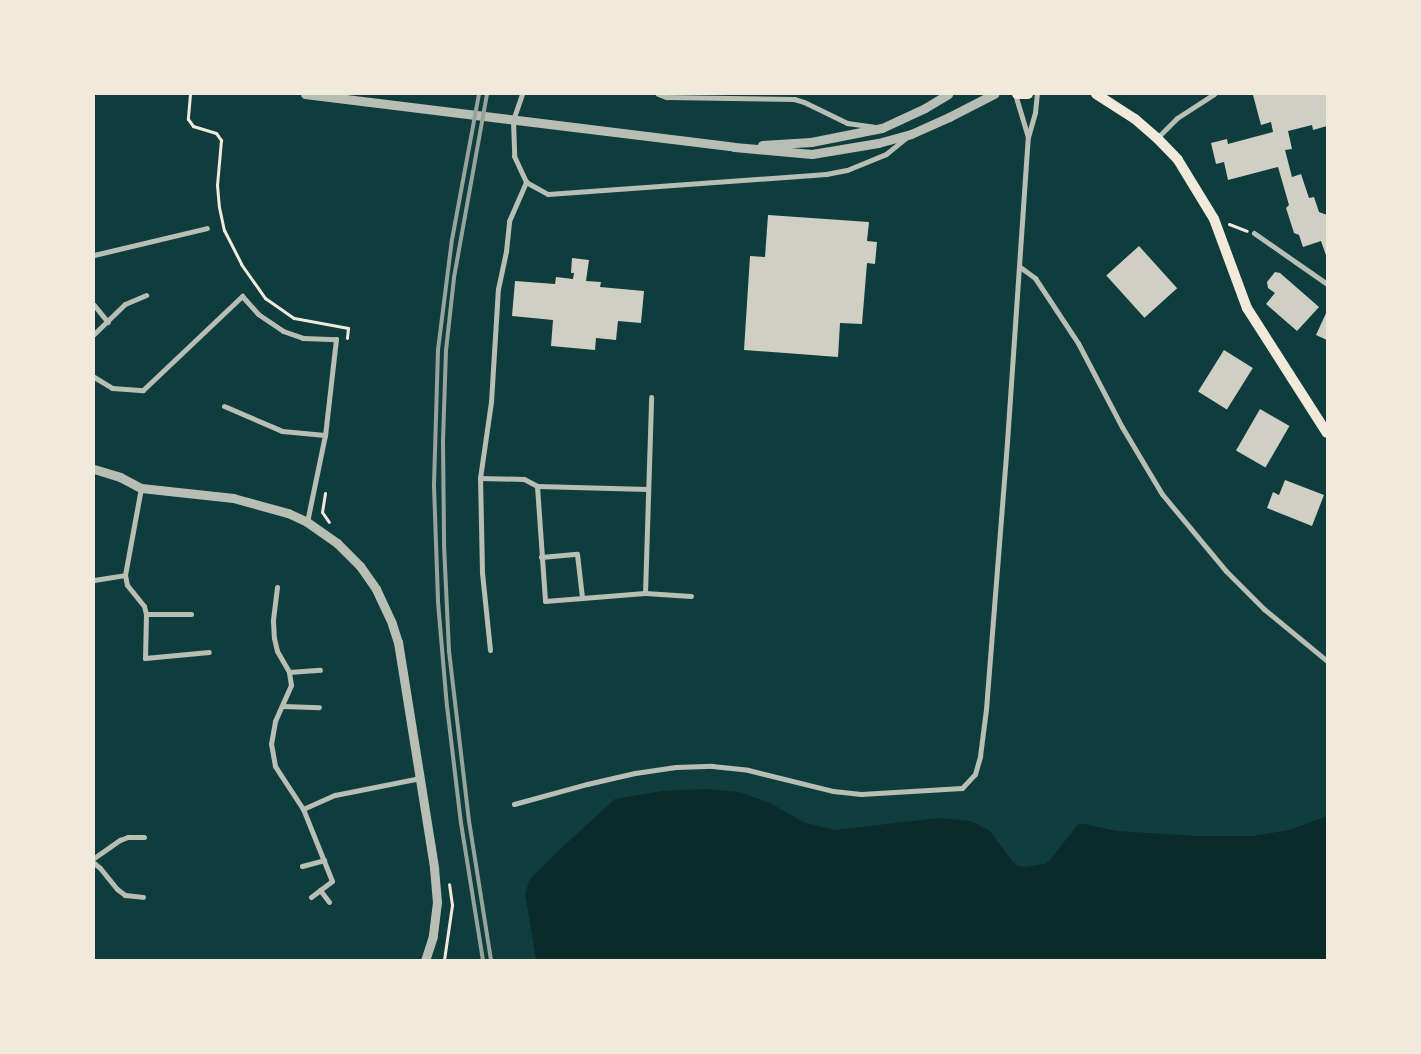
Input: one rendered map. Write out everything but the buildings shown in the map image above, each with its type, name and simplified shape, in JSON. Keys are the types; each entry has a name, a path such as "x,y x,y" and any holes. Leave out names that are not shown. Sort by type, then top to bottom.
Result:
{"main road":[{"path":"1016,94 1028,94"},
{"path":"1096,94 1112,102 1157,138 1178,160 1214,219 1247,308 1327,433"}],"street":[{"path":"305,94 734,147 812,154 911,134 949,118 994,94"},
{"path":"522,94 513,120 514,156 526,182 548,194 826,174 847,170 886,154 911,134"},
{"path":"658,94 666,97 794,99 847,123 882,128"},
{"path":"734,147 811,142 882,128 926,108 948,94"},
{"path":"1016,94 1028,137"},
{"path":"514,804 587,784 676,767 712,766 748,770 833,792 861,794 962,788 975,774 980,756 986,709 1020,267 1028,137 1035,112 1037,94"},
{"path":"1157,138 1177,118 1214,94"},
{"path":"490,650 482,572 480,478 491,402 498,289 506,251 509,221 526,182"},
{"path":"94,255 207,228"},
{"path":"1254,233 1327,284"},
{"path":"1020,267 1035,278 1078,343 1122,427 1162,494 1226,571 1264,609 1327,661"},
{"path":"94,334 126,304 146,295"},
{"path":"94,377 112,388 143,390 242,296 258,314 283,331 302,338 336,339 325,435 307,522"},
{"path":"94,305 108,322"},
{"path":"646,593 651,396"},
{"path":"224,406 282,431 325,435"},
{"path":"94,469 120,476 141,488 233,498 266,506 307,522 323,531 347,552 368,577 385,606 398,642 420,778 437,902 433,936 425,960"},
{"path":"480,478 524,479 537,486 648,489"},
{"path":"537,486 545,602 582,597 646,593 691,596"},
{"path":"141,488 124,574 127,584 144,606 146,614 145,658 209,652"},
{"path":"542,557 577,554 582,597"},
{"path":"94,580 124,574"},
{"path":"277,587 273,620 274,638 277,651 289,672 291,685 273,732 272,755 275,766 303,809 332,882 311,897"},
{"path":"146,614 191,614"},
{"path":"289,672 320,670"},
{"path":"283,706 319,707"},
{"path":"303,809 335,795 420,778"},
{"path":"94,858 120,840 128,837 144,837"},
{"path":"302,866 324,860"},
{"path":"94,863 117,889 125,895 144,897"},
{"path":"320,890 329,902"}],"path":[{"path":"190,94 188,119 193,126 216,133 221,140 217,185 219,207 224,228 241,264 265,298 294,318 348,328 346,340"},
{"path":"1214,219 1254,233"},
{"path":"326,483 322,512 335,526"},
{"path":"444,960 452,905 448,876"}],"water":[{"path":"707,789 739,792 770,803 805,823 835,830 939,818 970,821 989,830 1012,861 1018,866 1025,867 1044,864 1050,860 1079,823 1117,831 1196,836 1253,836 1289,830 1327,816 1327,960 536,960 525,893 530,879 557,852 615,799 663,791"}],"railway":[{"path":"479,94 452,239 438,350 434,486 438,602 447,706 461,823 483,960"},
{"path":"487,94 454,278 446,350 443,441 444,545 449,651 469,821 491,960"}]}
